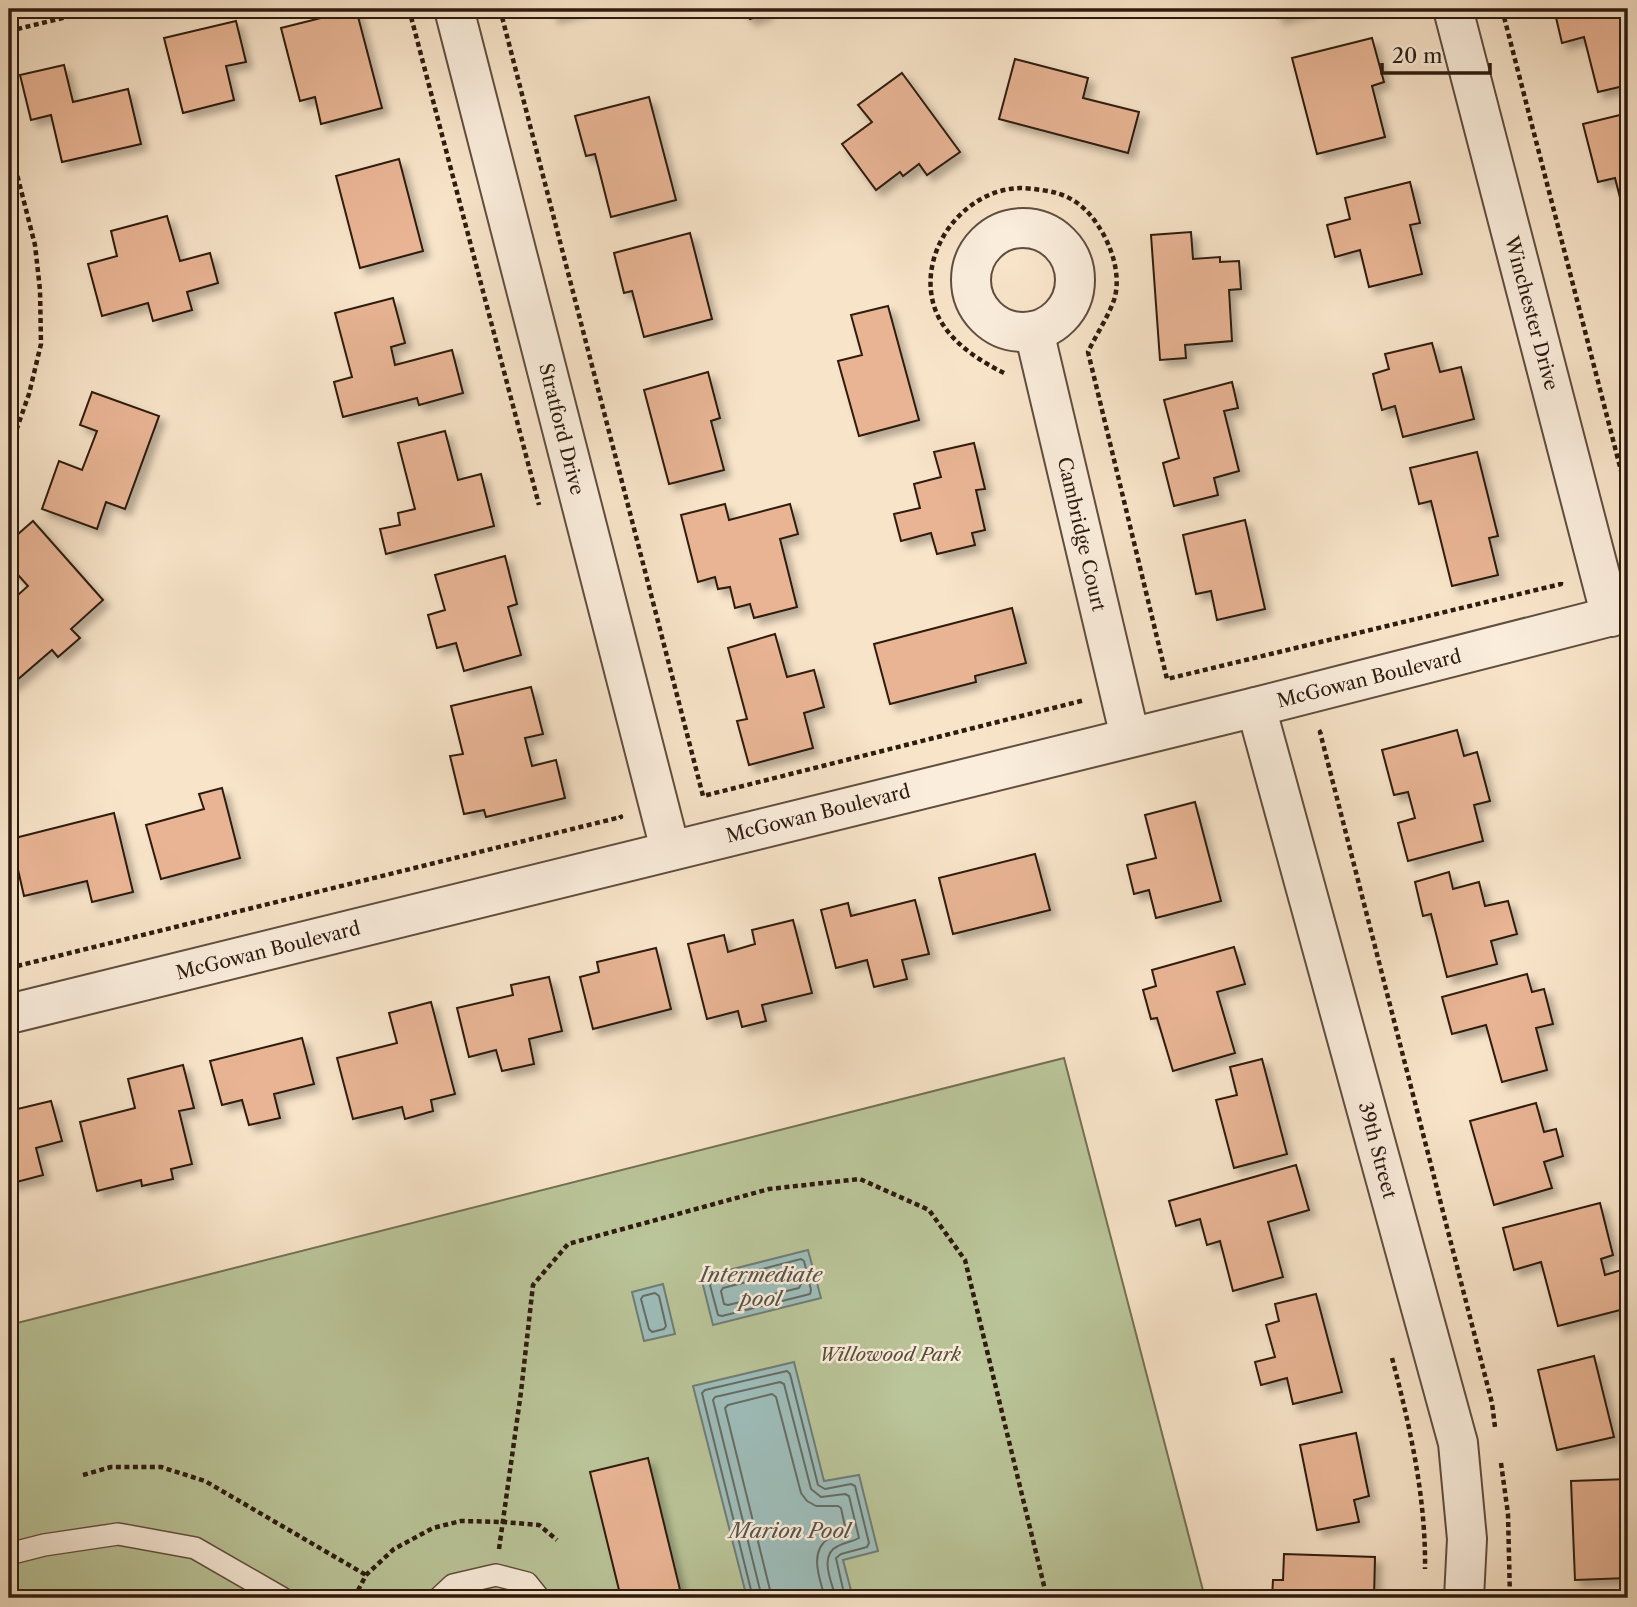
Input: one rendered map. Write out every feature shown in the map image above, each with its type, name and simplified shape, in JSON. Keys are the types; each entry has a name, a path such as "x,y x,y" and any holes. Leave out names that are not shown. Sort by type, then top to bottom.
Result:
{"street":[{"name":"Stratford Drive","path":"454,9 670,849"},
{"name":"Winchester Drive","path":"1453,9 1620,615"},
{"name":"Cambridge Court","path":"1034,331 1130,737"},
{"name":"McGowan Boulevard","path":"9,1014 1620,615"},
{"name":"39th Street","path":"1256,707 1458,1443 1466,1539 1464,1598"}],"lane":[{"path":"9,1554 44,1545 118,1534 195,1548 282,1598"},
{"path":"439,1598 453,1585 496,1576 527,1583 539,1598"}],"path":[{"path":"9,31 100,9"},
{"path":"410,9 540,507"},
{"path":"500,9 704,796 1085,701 1082,688"},
{"path":"1502,9 1628,498"},
{"path":"9,143 35,245 40,290 41,344 29,394 9,451"},
{"path":"1005,373 980,360 955,339 938,315 931,290 932,264 942,236 962,212 989,196 1018,188 1056,192 1087,208 1105,236 1115,266 1115,298 1088,352 1167,679 1561,584 1558,570"},
{"path":"1320,732 1492,1403 1496,1431"},
{"path":"9,968 621,817 617,803"},
{"path":"496,1576 533,1285 568,1244 769,1189 860,1179 929,1210 965,1260 1047,1598"},
{"path":"1390,1348 1408,1416 1426,1530 1425,1571"},
{"path":"1500,1459 1508,1514 1510,1598"},
{"path":"83,1475 111,1467 161,1467 205,1481 366,1575"},
{"path":"354,1598 366,1575 394,1549 433,1528 461,1521 539,1525 557,1540"}],"green space":[{"name":"Willowood Park","path":"1064,1058 1205,1598 9,1598 9,1325"}],"water":[{"name":"Intermediate pool","path":"808,1250 821,1298 713,1325 701,1277"},
{"path":"663,1284 675,1334 644,1341 632,1292"},
{"name":"Marion Pool","path":"794,1362 824,1481 859,1475 878,1551 843,1560 853,1598 747,1598 693,1386"}],"building":[{"path":"319,9 356,9 382,108 321,124 315,97 300,101 281,28 321,18"},
{"path":"551,9 585,9 553,17"},
{"path":"741,9 767,9 765,14 750,19"},
{"path":"1275,9 1313,9 1278,18"},
{"path":"1554,9 1628,9 1628,85 1598,92 1584,37 1562,43"},
{"path":"236,21 246,62 226,66 234,100 183,113 164,38"},
{"path":"1372,38 1384,82 1372,86 1385,137 1317,154 1292,58"},
{"path":"1015,59 1088,78 1083,98 1139,112 1128,153 999,119"},
{"path":"64,65 73,102 128,89 141,144 62,162 51,115 31,120 20,75"},
{"path":"902,73 960,152 927,175 919,164 903,176 900,172 876,190 842,144 872,122 858,105"},
{"path":"649,97 676,200 611,217 595,154 586,156 575,116"},
{"path":"1628,113 1628,229 1615,178 1598,182 1583,124"},
{"path":"399,159 423,251 360,268 336,176"},
{"path":"1410,182 1420,223 1410,225 1422,274 1369,287 1360,250 1335,257 1327,225 1350,219 1345,198"},
{"path":"167,216 180,261 210,253 218,283 187,292 192,310 153,321 148,303 102,316 88,264 117,256 111,231"},
{"path":"1191,232 1193,259 1220,257 1220,262 1239,261 1241,289 1229,290 1232,341 1185,345 1186,358 1160,360 1151,235"},
{"path":"690,233 712,319 644,337 632,291 624,293 614,253"},
{"path":"393,298 405,343 391,347 395,365 452,350 463,393 419,405 417,398 343,417 334,382 352,377 335,313"},
{"path":"888,306 919,420 859,436 838,361 862,355 851,315"},
{"path":"1432,343 1440,372 1461,367 1474,419 1403,437 1395,406 1382,410 1373,374 1389,369 1385,354"},
{"path":"708,372 720,418 711,421 724,470 669,484 644,390"},
{"path":"1232,382 1238,408 1224,411 1239,471 1214,478 1218,495 1174,506 1163,463 1179,458 1164,400"},
{"path":"92,392 159,416 125,509 106,502 97,529 42,509 59,461 82,470 97,431 80,425"},
{"path":"445,431 458,480 481,474 494,526 386,554 380,529 400,525 398,513 415,509 398,443"},
{"path":"974,443 985,489 976,490 985,530 972,533 975,545 937,554 931,533 901,541 894,514 920,508 914,484 941,477 934,452"},
{"path":"1477,452 1498,536 1489,538 1498,575 1452,586 1431,501 1419,504 1410,468"},
{"path":"725,504 729,520 790,504 798,534 780,539 797,607 754,618 750,604 735,608 730,587 718,589 715,577 698,582 681,515"},
{"path":"1245,520 1265,609 1217,620 1211,591 1196,594 1183,535"},
{"path":"33,521 103,600 71,629 80,638 58,657 52,650 9,687 9,603 28,586 9,565 9,542"},
{"path":"505,556 517,604 508,607 521,655 464,671 456,643 437,648 428,615 445,610 435,575"},
{"path":"1012,608 1026,663 975,676 976,682 890,704 874,644"},
{"path":"775,634 787,677 814,670 824,707 804,713 813,748 749,765 737,721 747,719 728,648"},
{"path":"531,687 543,734 525,738 532,766 556,760 565,798 486,817 484,810 464,814 450,756 463,754 451,706"},
{"path":"1457,730 1464,756 1477,752 1490,801 1474,805 1483,841 1408,861 1398,823 1415,818 1408,792 1394,795 1382,750"},
{"path":"222,788 240,858 161,879 146,825 204,809 199,794"},
{"path":"1195,802 1221,901 1156,918 1149,890 1134,894 1127,865 1156,858 1145,815"},
{"path":"114,813 133,892 92,902 87,881 24,896 11,839"},
{"path":"1035,854 1050,910 953,934 939,878"},
{"path":"1449,872 1453,889 1479,882 1485,906 1508,901 1517,934 1491,941 1497,964 1447,977 1431,914 1423,916 1415,882"},
{"path":"915,900 929,954 902,960 907,979 874,987 867,960 836,968 821,910 848,903 851,916"},
{"path":"793,920 812,993 762,1005 766,1021 742,1027 738,1011 707,1019 688,944 724,935 728,952 755,944 752,930"},
{"path":"1234,947 1245,984 1217,992 1235,1053 1173,1071 1157,1018 1151,1019 1143,990 1156,986 1152,970"},
{"path":"656,948 671,1009 593,1029 580,977 599,972 597,962"},
{"path":"1527,974 1532,992 1544,989 1553,1024 1536,1028 1547,1070 1502,1082 1486,1025 1452,1034 1442,997"},
{"path":"549,977 562,1031 529,1039 534,1064 502,1071 496,1050 469,1057 457,1008 513,995 511,985"},
{"path":"431,1002 455,1094 431,1100 433,1111 405,1119 402,1107 353,1119 337,1058 397,1043 389,1013"},
{"path":"302,1038 314,1084 274,1094 280,1118 249,1125 242,1100 222,1105 210,1061"},
{"path":"1262,1059 1287,1154 1234,1168 1216,1100 1237,1095 1230,1067"},
{"path":"183,1065 194,1108 179,1111 192,1164 171,1169 173,1179 142,1186 141,1180 97,1191 80,1122 135,1108 128,1079"},
{"path":"51,1101 62,1141 36,1148 43,1175 9,1184 9,1111"},
{"path":"1536,1103 1544,1132 1556,1129 1563,1156 1544,1162 1552,1188 1494,1205 1470,1121"},
{"path":"1296,1165 1309,1210 1268,1222 1283,1277 1233,1291 1220,1241 1207,1245 1200,1219 1176,1226 1169,1201"},
{"path":"1600,1203 1613,1255 1601,1259 1605,1275 1628,1268 1628,1308 1558,1326 1541,1262 1514,1270 1503,1228"},
{"path":"1316,1294 1342,1392 1293,1404 1287,1378 1261,1385 1255,1362 1275,1357 1266,1325 1279,1321 1275,1304"},
{"path":"1594,1356 1614,1437 1557,1450 1538,1370"},
{"path":"1356,1433 1369,1496 1354,1500 1359,1522 1317,1530 1300,1445"},
{"path":"648,1458 682,1598 621,1598 590,1472"},
{"path":"1628,1479 1628,1578 1575,1580 1571,1481"},
{"path":"1284,1554 1375,1557 1374,1598 1272,1598 1273,1580 1283,1580"}]}
